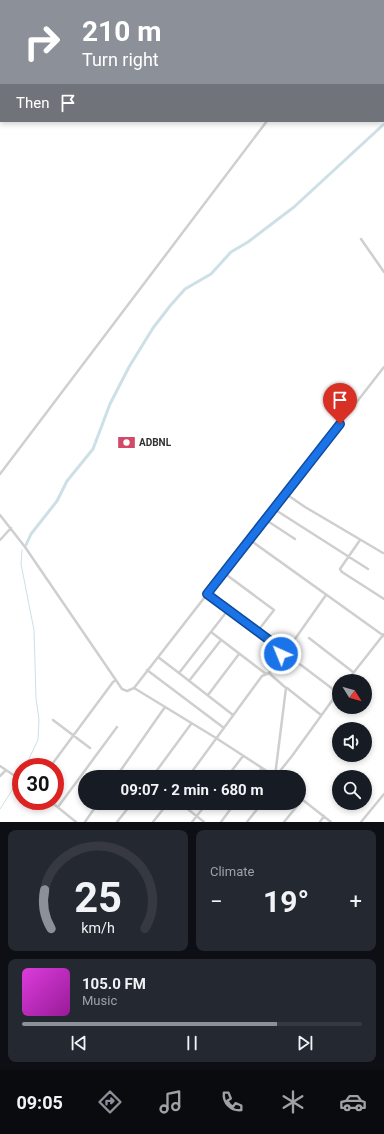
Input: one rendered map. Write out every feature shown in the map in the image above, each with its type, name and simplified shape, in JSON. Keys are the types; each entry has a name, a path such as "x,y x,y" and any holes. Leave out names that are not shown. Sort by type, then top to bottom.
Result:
{"street":[{"path":"0,474 266,122"},
{"path":"361,239 384,272"},
{"path":"0,515 11,528 122,689 127,691 134,688 384,367"},
{"path":"286,494 305,507 383,553"},
{"path":"274,509 368,569"},
{"path":"266,520 295,539"},
{"path":"0,540 11,528"},
{"path":"250,540 384,635 353,672 309,638"},
{"path":"360,540 340,568 342,572 384,599"},
{"path":"224,573 274,610 257,632"},
{"path":"207,594 280,648 282,655 301,666 332,688"},
{"path":"193,770 262,676 267,674 326,595"},
{"path":"179,673 228,610"},
{"path":"211,632 321,715"},
{"path":"188,681 221,640"},
{"path":"207,695 239,654"},
{"path":"158,657 233,715"},
{"path":"147,670 224,728"},
{"path":"57,758 116,680"},
{"path":"134,688 265,770"},
{"path":"276,770 286,688"},
{"path":"281,770 332,700"},
{"path":"121,770 165,707"},
{"path":"53,720 90,748"},
{"path":"157,770 191,724"},
{"path":"64,799 117,727"},
{"path":"232,770 243,756"},
{"path":"0,766 12,774"},
{"path":"0,776 6,770"},
{"path":"361,822 384,794"},
{"path":"306,803 331,822"},
{"path":"62,810 76,822"},
{"path":"85,822 93,810"},
{"path":"117,822 126,810"},
{"path":"153,822 162,810"},
{"path":"189,810 204,822"},
{"path":"192,822 202,810"},
{"path":"221,822 230,810"},
{"path":"247,822 256,810"},
{"path":"284,822 294,810"},
{"path":"320,822 324,816"}],"waterway":[{"path":"26,545 31,534 57,501 67,481 93,449 110,404 129,367 153,328 170,306 185,289 211,274 231,252 248,242 294,207 384,124"},
{"path":"22,550 21,564 34,630 36,698 39,720 38,740 29,758"},
{"path":"0,809 12,790"}],"place":[{"name":"ADBNL","path":"126,442"}],"route":[{"path":"281,654 280,648 207,594 340,424"}]}
